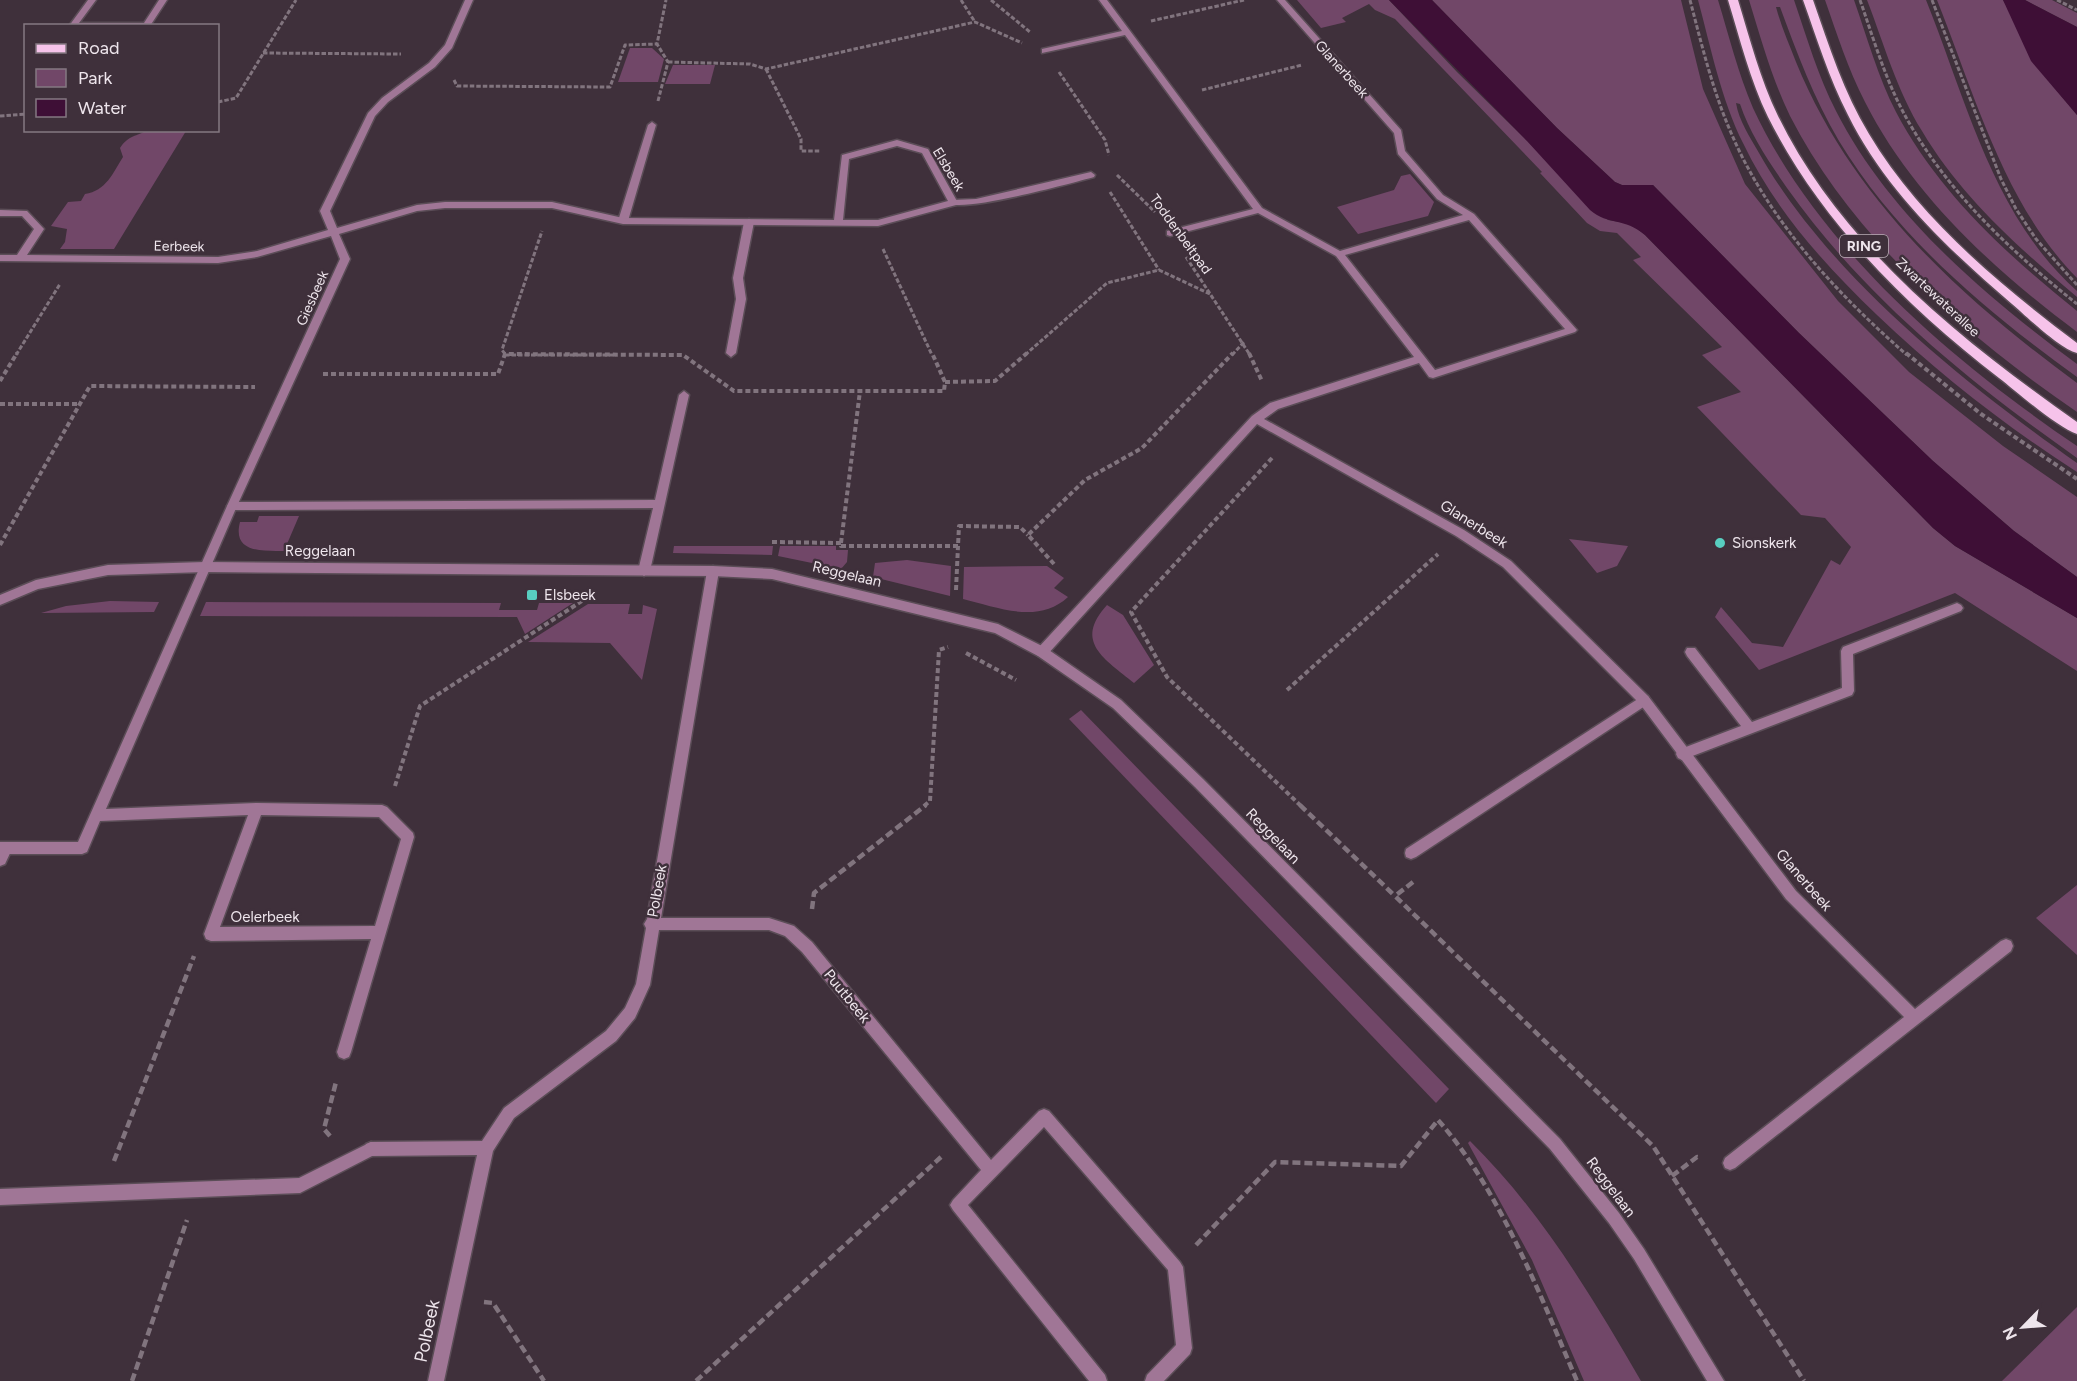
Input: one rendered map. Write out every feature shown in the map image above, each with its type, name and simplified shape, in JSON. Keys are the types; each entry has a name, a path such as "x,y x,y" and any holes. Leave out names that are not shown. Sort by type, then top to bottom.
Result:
{"main road":[{"name":"Zwartewaterallee","path":"1733,0 1753,67 1773,117 1798,161 1838,215 1875,259 1966,344 2077,429"},
{"path":"1808,0 1845,98 1874,151 1907,193 1983,271 2028,311 2077,349"}],"street":[{"path":"74,24 92,0"},
{"path":"147,24 163,0"},
{"name":"Giesbeek","path":"205,567 345,259 325,212 371,115 385,100 432,65 448,46 469,0"},
{"name":"Glanerbeek","path":"1103,0 1259,210 1339,255 1433,374 1572,330 1470,216 1440,197 1401,152 1398,132 1281,0"},
{"path":"1045,51 1127,32"},
{"path":"623,221 652,125"},
{"name":"Elsbeek","path":"845,157 897,143 925,151 953,203"},
{"path":"838,222 845,157"},
{"name":"Elsbeek","path":"334,232 417,208 445,205 552,206 623,221 878,223 953,203 976,202 1091,175"},
{"path":"1170,233 1259,210"},
{"path":"0,213 24,213 39,229 20,258"},
{"path":"1339,255 1470,216"},
{"path":"731,353 741,299 738,278 749,222"},
{"name":"Eerbeek","path":"0,258 218,260 257,254 334,232"},
{"path":"1042,652 1256,419 1274,406 1421,359"},
{"path":"644,571 684,395"},
{"name":"Glanerbeek","path":"1256,419 1460,533 1507,564 1644,700 1682,754 1791,895 1914,1017"},
{"path":"232,506 660,504"},
{"path":"2,852 82,848 205,567"},
{"name":"Reggelaan","path":"0,600 36,585 108,570 205,567 713,571 772,574 999,629 1042,652 1117,704 1199,783 1555,1144 1614,1218 1639,1254 1716,1381"},
{"name":"Polbeek","path":"436,1381 486,1148 509,1113 611,1036 630,1013 643,985 651,924 713,571"},
{"path":"1682,754 1848,691 1846,651 1957,608"},
{"path":"1691,652 1750,728"},
{"path":"1411,853 1644,700"},
{"path":"95,816 257,809 382,810 408,837 344,1052"},
{"name":"Oelerbeek","path":"257,809 211,934 380,933"},
{"name":"Puutbeek","path":"651,924 769,924 789,931 807,947 991,1171"},
{"path":"1730,1163 2006,946"},
{"path":"1099,1381 958,1205 1044,1116 1174,1267 1184,1348 1154,1381"},
{"path":"0,1197 300,1185 371,1149 486,1148"}],"path":[{"path":"219,102 236,98 296,0"},
{"path":"652,125 668,62 657,44 666,0"},
{"path":"961,0 975,22 1019,43 1037,39"},
{"path":"992,0 1037,39 1105,140 1109,162"},
{"path":"1158,20 1244,0"},
{"path":"1860,0 1899,103 1939,170 2003,240 2036,272 2077,304"},
{"path":"1932,0 2001,178 2016,209 2036,239 2077,285"},
{"path":"2057,0 2077,10"},
{"path":"668,62 743,63 766,69 975,22"},
{"path":"1210,88 1298,66"},
{"path":"766,69 801,139 801,151 832,151 845,157"},
{"path":"0,116 24,114"},
{"name":"Toddenbeltpad","path":"1112,169 1147,202 1170,233 1244,342 1274,406"},
{"path":"1104,183 1159,270 1212,295"},
{"path":"292,375 498,374 505,354 502,350 534,249 552,206"},
{"path":"505,354 683,355 734,391 944,391 945,382 884,256 878,223"},
{"path":"0,381 76,259"},
{"path":"945,382 995,381 1107,283 1159,270"},
{"path":"1028,535 1085,480 1142,447 1244,342"},
{"path":"684,395 731,353"},
{"path":"0,545 90,386 286,387"},
{"path":"841,543 860,391"},
{"path":"0,404 80,404"},
{"path":"1291,439 1131,612 1167,677 1653,1146 1804,1381"},
{"path":"956,597 959,526 1020,527 1054,564"},
{"path":"1287,690 1460,533"},
{"path":"770,542 841,543 841,546 958,546"},
{"path":"382,810 393,790 420,706 630,571"},
{"path":"807,947 814,893 930,801 939,650 952,646"},
{"path":"963,651 1016,680"},
{"path":"1395,896 1416,879 1411,853"},
{"path":"102,1193 193,958 211,934"},
{"path":"344,1052 324,1129 339,1147 371,1149"},
{"path":"1174,1267 1275,1162 1401,1166 1438,1120 1460,1145 1524,1258 1577,1381"},
{"path":"696,1381 963,1137"},
{"path":"132,1381 198,1189"},
{"path":"454,1299 493,1303 544,1381"}],"green space":[{"path":"1297,0 1389,0 1457,72 1608,220 1631,224 1645,235 1933,528 1955,546 2077,618 2077,671 1955,593 1759,670 1715,617 1721,607 1752,643 1783,647 1831,560 1840,565 1851,547 1825,518 1801,515 1697,407 1741,392 1702,355 1722,347 1633,260 1641,257 1617,233 1600,231 1587,223 1540,173 1542,172 1395,19 1375,10 1369,4 1342,18 1346,22 1321,28"},
{"path":"1432,0 1681,0 1703,89 1745,184 1838,301 1909,372 2003,446 2077,497 2077,577 2014,531 1933,461 1799,333 1653,185 1622,185 1615,182 1557,128"},
{"path":"1698,0 1718,0 1738,68 1753,108 1780,159 1813,207 1851,253 1892,297 1937,339 2030,413 2077,446 2077,458 1958,368 1884,301 1817,228 1787,188 1755,137 1740,104 1736,103 1742,123 1759,153 1788,198 1822,242 1860,284 1902,324 1989,398 2077,463 2077,472 1998,417 1924,358 1857,296 1802,235 1770,191 1735,126 1717,73"},
{"path":"1749,0 1794,0 1813,57 1836,111 1858,149 1883,185 1911,219 1974,281 2077,364 2077,377 1977,299 1916,241 1888,209 1862,176 1830,125 1806,76 1780,7 1776,7 1796,62 1819,112 1847,158 1879,201 1951,280 1992,316 2077,383 2077,412 1994,351 1954,317 1915,281 1845,203 1790,116 1772,73"},
{"path":"1825,0 1854,0 1884,85 1913,141 1953,195 2000,245 2077,311 2077,332 1986,257 1931,199 1906,168 1884,136 1859,90"},
{"path":"1867,0 1926,0 1985,156 2003,193 2024,228 2048,261 2077,291 2077,297 1992,220 1937,155 1905,100"},
{"path":"1937,0 2003,0 2053,86 2077,115 2077,278 2052,249 2030,217 2011,183 1979,110"},
{"path":"2025,0 2052,0 2077,13 2077,27"},
{"path":"630,48 652,48 664,59 658,82 618,82"},
{"path":"673,65 715,65 710,84 665,84"},
{"path":"144,132 185,132 114,249 60,249 65,242 67,229 51,226 68,202 81,201 85,194 104,185 123,157 120,148 132,137"},
{"path":"1410,174 1434,202 1428,216 1358,234 1337,207 1394,190 1401,176"},
{"path":"259,516 299,516 284,551 258,550 245,545 240,540 240,522 257,522"},
{"path":"1569,539 1628,546 1617,566 1597,573"},
{"path":"674,546 773,546 772,555 673,553"},
{"path":"780,546 836,546 836,550 848,550 847,562 841,569 778,556"},
{"path":"907,560 951,566 950,596 873,577 875,563"},
{"path":"1047,566 1064,578 1054,588 1068,597 1044,610 1017,612 963,599 964,567"},
{"path":"110,601 159,602 154,612 41,613 66,606"},
{"path":"206,602 501,603 499,610 537,610 539,603 573,603 525,634 517,617 200,616"},
{"path":"588,604 630,604 628,614 642,614 643,605 657,609 642,680 610,643 528,642"},
{"path":"1107,605 1123,615 1154,665 1134,683 1104,658 1093,640 1093,629 1097,618"},
{"path":"1081,710 1449,1089 1436,1103 1069,719"},
{"path":"2077,885 2077,955 2036,918"},
{"path":"1470,1141 1520,1196 1542,1225 1584,1286 1641,1381 1584,1381 1532,1260 1468,1143"},
{"path":"2077,1307 2077,1381 2002,1381"}],"water":[{"path":"1389,0 1432,0 1557,128 1615,182 1622,185 1653,185 1799,333 1933,461 2014,531 2077,577 2077,618 1955,546 1933,528 1645,235 1637,229 1604,218 1590,210 1527,141"},
{"path":"2003,0 2025,0 2077,27 2077,115 2031,61"}],"place":[{"name":"Sionskerk","path":"1720,543"},
{"name":"Elsbeek","path":"532,595"}]}
